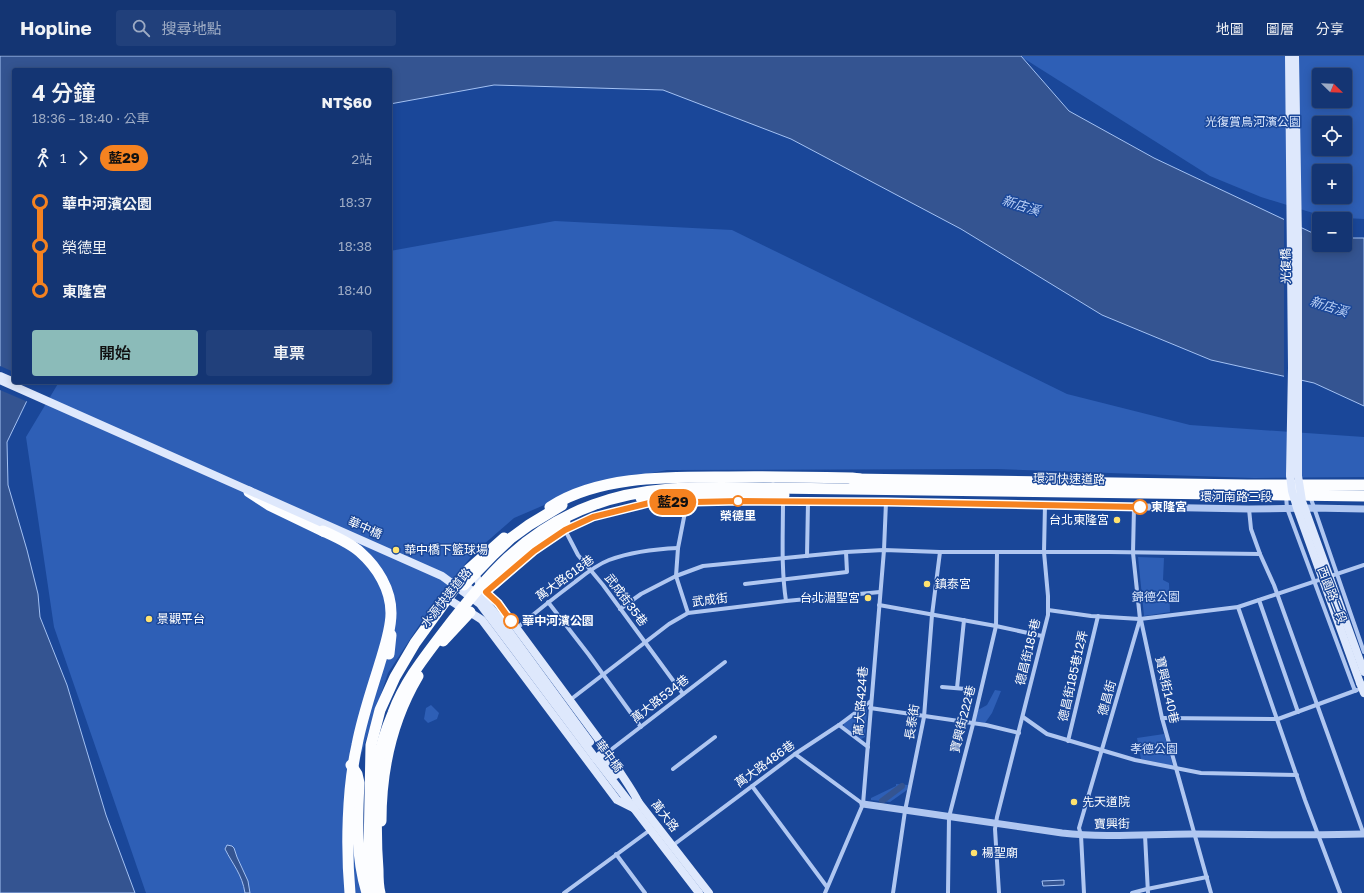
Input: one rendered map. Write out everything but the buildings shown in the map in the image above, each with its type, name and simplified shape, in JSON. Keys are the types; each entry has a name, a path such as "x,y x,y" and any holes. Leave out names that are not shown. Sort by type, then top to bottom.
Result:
{"highway":[{"path":"372,758 371,745 380,710 395,677 415,643 468,570 514,530 559,501 584,491 611,484 681,477 832,477 852,478 860,484 848,495 651,496 622,501 596,509 563,524 546,535 501,572 490,584 486,592"},
{"name":"水源快速道路","path":"378,892 371,878 369,852 369,808 372,758 387,709 407,670 432,635 480,577 514,544 542,523 584,502 621,489 654,484 712,481 774,485"},
{"name":"環河快速道路","path":"860,484 1292,492 1310,496 1363,491"},
{"name":"環河快速道路","path":"774,485 1247,485 1363,491"},
{"name":"水源快速道路","path":"378,892 376,841 379,756 393,712 414,670 473,594 497,567 525,542 538,533 569,515 606,500 642,492 774,485"},
{"path":"240,486 269,505 341,540 359,551 375,568 385,586 391,612 389,654"},
{"path":"464,585 511,538 529,525 562,506 596,491 621,489"},
{"path":"350,893 350,806 356,746 383,655 388,635 391,612"},
{"path":"378,892 382,865 381,816 386,757 393,733 408,694 422,669 450,632 470,612"},
{"path":"351,766 357,774 359,783 358,846 367,893"}],"main road":[{"name":"光復橋","path":"1289,56 1294,475"},
{"name":"光復橋","path":"1294,475 1298,251 1295,56"},
{"name":"華中橋","path":"0,376 12,381"},
{"name":"華中橋","path":"0,380 427,568 442,576 480,604 598,757"},
{"name":"華中橋","path":"19,384 246,483 442,571 464,585 484,601 503,623 598,757"},
{"path":"1294,475 1292,492 1360,689"},
{"path":"1292,492 1305,512 1364,672"},
{"path":"468,570 476,577 481,587 498,603 608,752 615,765 630,785 636,806"},
{"path":"448,598 463,610 470,612 482,620 617,800 636,806"},
{"path":"482,620 481,609 488,601 498,603"},
{"name":"萬大路","path":"598,757 636,806 672,846 709,893"},
{"name":"萬大路","path":"636,806 650,830 699,893"}],"street":[{"name":"西園路二段","path":"1292,492 1288,508 1314,582 1360,689"},
{"name":"西園路二段","path":"1310,496 1364,652"},
{"path":"687,502 678,548 676,576 688,613"},
{"path":"783,502 782,558 786,601"},
{"path":"807,556 808,502"},
{"name":"環河南路三段","path":"470,612 486,592 534,551 565,530 593,517 649,503 886,502 1249,509 1364,509"},
{"name":"萬大路424巷","path":"825,893 863,804 884,550 886,502"},
{"name":"德昌街185巷","path":"999,893 996,823 1048,615 1048,596 1044,552 1045,505"},
{"name":"德昌街","path":"1084,893 1081,835 1079,828 1140,619 1133,553 1134,507"},
{"path":"1249,509 1252,529 1260,554 1278,594 1364,835"},
{"name":"武成街35巷","path":"565,530 578,555 620,608 683,694"},
{"name":"萬大路618巷","path":"517,628 590,570 607,561 622,556 655,549 678,548"},
{"path":"620,608 641,594 676,576 703,566 846,552 884,550 940,552 1260,554"},
{"path":"745,584 847,572 846,552"},
{"name":"長泰街","path":"893,893 905,811 924,717 932,615 940,552"},
{"name":"寶興街222巷","path":"948,893 949,817 996,626 997,552"},
{"path":"1048,610 1140,619 1238,607 1364,565"},
{"name":"武成街","path":"570,700 669,624 688,613 786,601 880,592"},
{"path":"1259,600 1298,712"},
{"path":"548,602 589,655 641,727"},
{"path":"879,605 996,626 1042,636"},
{"path":"1238,607 1340,893"},
{"name":"德昌街185巷12弄","path":"1068,742 1098,616"},
{"name":"寶興街140巷","path":"1140,619 1162,718 1211,893"},
{"path":"957,688 964,620"},
{"name":"萬大路534巷","path":"608,752 724,662"},
{"path":"942,687 966,689"},
{"path":"1162,718 1278,719 1360,689"},
{"name":"萬大路486巷","path":"672,846 795,754 839,725 871,700"},
{"path":"870,708 986,725 1019,733"},
{"path":"1023,717 1047,734 1068,742 1136,760 1200,773 1297,775"},
{"path":"839,725 868,747"},
{"path":"673,769 715,737"},
{"path":"795,754 863,804"},
{"path":"752,786 827,887"},
{"name":"寶興街","path":"863,804 1081,835 1364,835"},
{"path":"564,893 650,830"},
{"path":"1145,834 1148,891"},
{"path":"616,854 645,893"},
{"path":"1132,893 1148,891 1207,877"}],"green space":[{"name":"光復賞鳥河濱公園","path":"1020,56 1364,56 1364,219 1352,218 1352,212 1312,213 1261,197 1210,176"},
{"path":"555,221 732,230 1067,394 1190,425 1364,437 1364,477 1254,478 997,469 667,470 591,485 514,518 475,552 437,598 388,673 361,755 355,786 362,893 146,893 54,627 26,437 58,384 392,384 392,251"},
{"name":"錦德公園","path":"1138,557 1164,558 1163,580 1169,583 1170,612 1144,616"},
{"path":"995,690 1001,691 992,713 985,723 975,721 978,710 987,705"},
{"path":"431,705 439,713 437,719 428,723 424,719 426,708"},
{"path":"863,708 867,710 865,737 861,739 844,727 844,722"},
{"name":"孝德公園","path":"1164,734 1173,766 1141,759 1137,738"},
{"path":"896,784 908,785 907,790 890,802 871,800 871,798 896,786"}],"water":[{"name":"新店溪","path":"0,56 1021,56 1069,111 1154,158 1312,233 1312,252 1352,252 1352,238 1364,238 1364,406 1314,383 1211,360 1102,315 961,229 791,139 663,90 494,85 392,104 392,68 12,68 12,384 35,384 7,442 8,485 38,594 40,617 67,685 106,815 135,893 0,893"},
{"path":"227,845 234,848 248,881 250,893 245,893 244,886 239,875 225,849"},
{"path":"1064,880 1064,885 1043,886 1042,881"}],"pier":[{"path":"1284,218 1300,226 1301,382 1284,378"},
{"path":"0,366 12,371 12,384 37,384 28,402 0,390"}],"waterway":[{"path":"882,801 902,786"}],"bus line":[{"name":"藍29","path":"511,621 498,603 486,592 508,573 534,551 565,530 593,517 649,503 740,501 886,502 1140,507"}],"place":[{"name":"榮德里","path":"738,501"},
{"name":"東隆宮","path":"1140,507"},
{"name":"台北東隆宮","path":"1117,520"},
{"name":"華中橋下籃球場","path":"396,550"},
{"name":"鎮泰宮","path":"927,584"},
{"name":"台北湄聖宮","path":"868,598"},
{"name":"景觀平台","path":"149,619"},
{"name":"華中河濱公園","path":"511,621"},
{"name":"先天道院","path":"1074,802"},
{"name":"楊聖廟","path":"974,853"}]}
